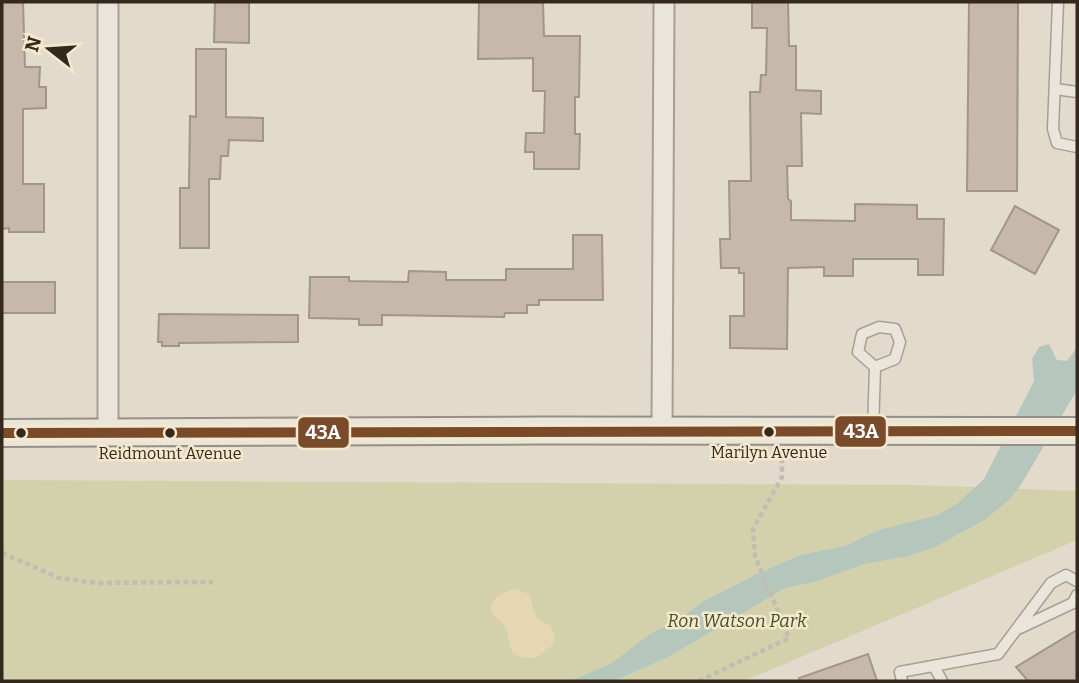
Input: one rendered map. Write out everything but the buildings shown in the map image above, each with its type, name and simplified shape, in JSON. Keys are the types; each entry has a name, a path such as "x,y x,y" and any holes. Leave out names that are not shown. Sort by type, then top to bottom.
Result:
{"main road":[{"path":"2,433 549,432 662,429 1077,431"}],"street":[{"path":"108,2 108,431"},
{"path":"662,429 663,2"}],"lane":[{"path":"1058,2 1053,129 1057,143 1077,148"},
{"path":"1055,89 1077,92"},
{"path":"873,431 875,368 858,352 862,334 879,327 895,329 900,342 895,359 875,368"},
{"path":"902,681 900,672 998,654 1051,583 1066,575 1077,581"},
{"path":"1016,630 1073,603 1077,595"},
{"path":"934,666 942,681"}],"path":[{"path":"699,681 789,638 755,556 753,528 782,477 782,430"},
{"path":"2,553 59,578 71,580 96,583 213,582"}],"green space":[{"name":"Ron Watson Park","path":"2,480 917,485 1077,491 1077,540 744,681 2,681"}],"sand":[{"path":"515,589 529,594 536,616 550,625 555,635 553,645 536,658 525,658 513,653 503,624 491,611 495,599"}],"shaded area":[{"path":"1049,344 1057,360 1067,361 1077,347 1077,390 1022,483 1011,498 986,519 935,547 909,556 864,564 814,582 785,588 668,657 614,681 571,681 612,663 650,634 676,622 704,601 757,574 801,555 845,546 879,530 938,515 958,503 984,479 1034,381 1032,359 1039,347"}],"transit line":[{"name":"43A","path":"2,433 1077,431"}],"place":[{"name":"Marilyn Avenue","path":"769,432"},
{"name":"Reidmount Avenue","path":"170,433"}]}
